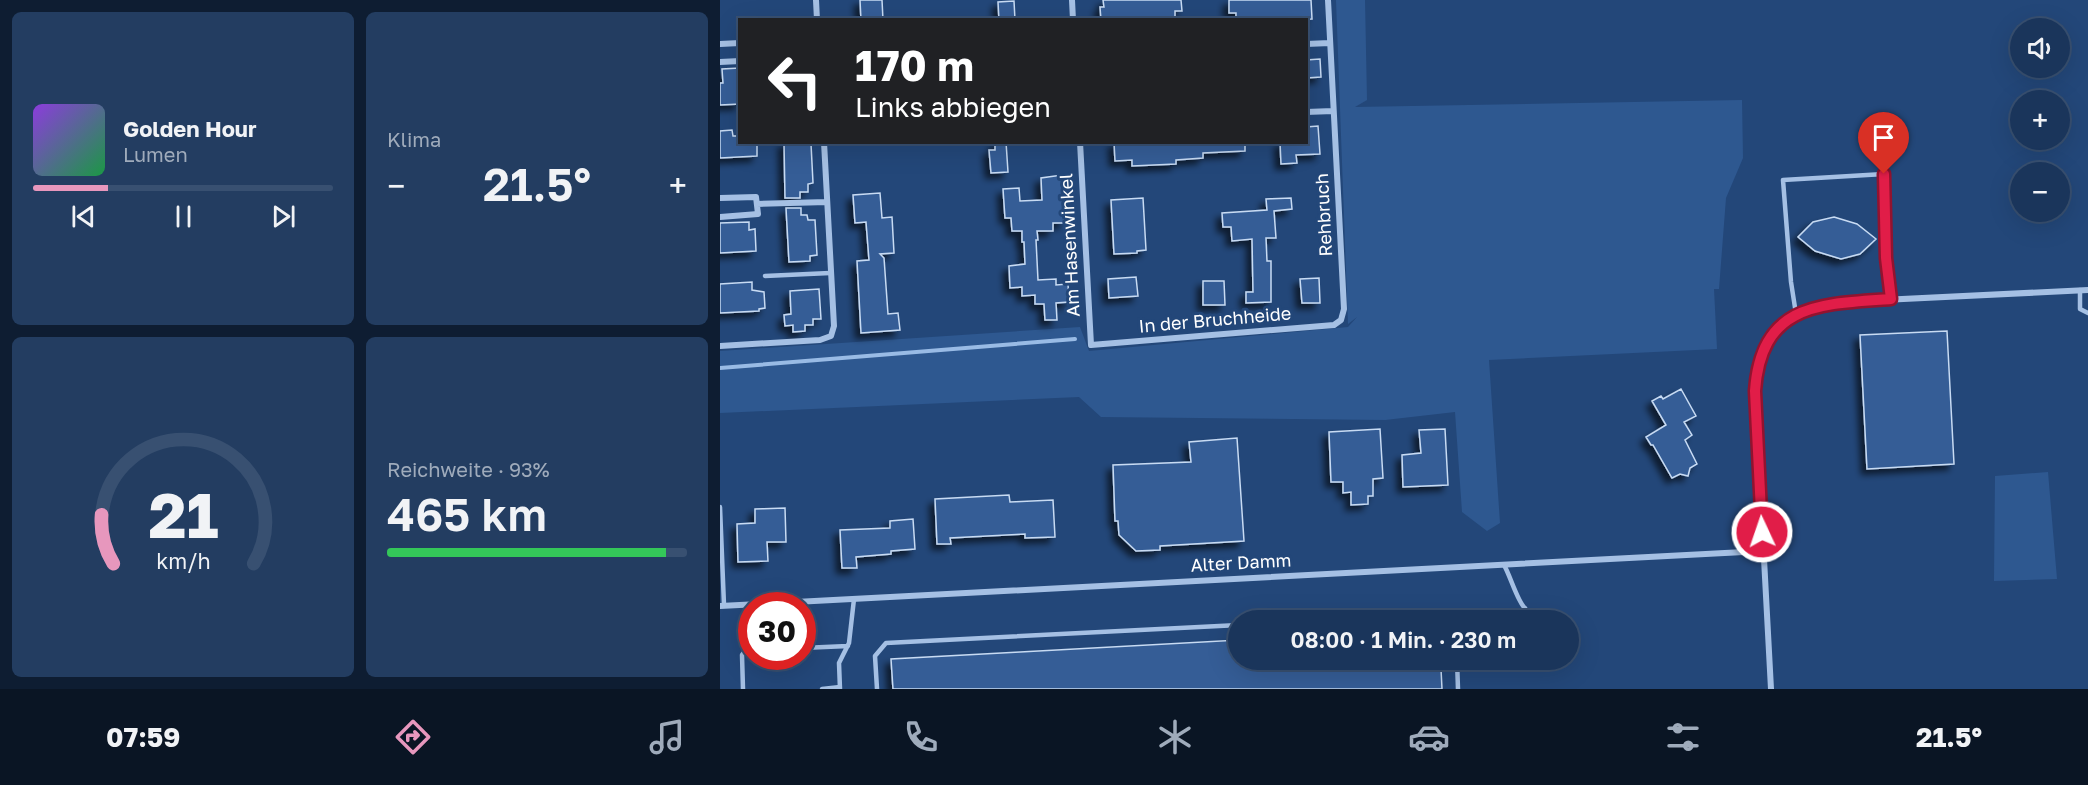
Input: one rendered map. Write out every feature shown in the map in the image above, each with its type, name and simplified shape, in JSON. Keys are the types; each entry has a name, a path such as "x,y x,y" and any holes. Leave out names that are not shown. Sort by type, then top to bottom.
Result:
{"street":[{"path":"816,0 818,18"},
{"path":"1072,0 1073,18"},
{"name":"Rehbruch","path":"1328,0 1344,309 1341,320"},
{"path":"720,44 738,43"},
{"path":"1308,44 1330,43"},
{"path":"720,62 738,61"},
{"path":"1308,112 1333,111"},
{"path":"720,346 820,340 831,336 834,326 824,144"},
{"name":"Am Hasenwinkel","path":"1080,144 1091,345"},
{"path":"720,198 756,196 758,214 720,217"},
{"path":"757,204 827,202"},
{"path":"1771,689 1755,391 1756,373 1761,356 1776,328 1796,314 1816,306 1840,302 2088,290"},
{"name":"In der Bruchheide","path":"1091,345 1334,325 1341,320"},
{"name":"Alter Damm","path":"722,605 1764,551"}],"lane":[{"path":"1796,314 1791,282 1783,180 1884,174 1886,258 1891,299"},
{"path":"765,276 830,273"},
{"path":"2080,290 2080,309 2088,312"},
{"path":"720,507 722,605"},
{"path":"1504,565 1514,584 1519,604 1525,608"},
{"path":"822,689 840,688 839,663 848,646 854,599"},
{"path":"877,689 875,656 886,643 1228,626"},
{"path":"816,647 848,646"},
{"path":"742,670 743,689"},
{"path":"1457,670 1458,689"}],"shaded area":[{"path":"1336,0 1365,0 1367,100 1355,107 1742,100 1743,158 1726,198 1719,289 1714,289 1717,349 1489,360 1500,523 1487,531 1462,512 1455,412 1385,420 1101,417 1079,397 720,413 720,351 1080,327 1089,351 1348,327 1357,317 1348,324"},
{"path":"2048,472 2057,579 1994,581 1995,476"}],"building":[{"path":"860,0 882,0 883,18 861,18"},
{"path":"1103,0 1181,0 1182,11 1175,11 1175,18 1101,18 1100,7 1104,7"},
{"path":"1229,0 1311,0 1312,19 1236,18 1236,13 1229,13"},
{"path":"1014,1 1015,18 999,18 998,2"},
{"path":"1320,59 1321,77 1308,78 1308,60"},
{"path":"738,68 738,104 720,105 722,69"},
{"path":"1318,126 1320,154 1296,155 1297,163 1281,164 1280,144 1308,144 1308,127"},
{"path":"732,130 733,136 738,136 738,144 757,144 757,156 720,158 720,131"},
{"path":"784,144 811,144 813,183 808,184 808,192 800,192 800,198 785,198"},
{"path":"995,144 1006,144 1008,172 991,173 989,150 995,150"},
{"path":"1114,144 1245,144 1245,151 1203,153 1203,158 1176,160 1176,164 1132,166 1132,160 1115,161"},
{"path":"1062,175 1064,223 1053,223 1053,231 1037,231 1038,280 1056,279 1056,285 1068,284 1069,302 1056,303 1057,320 1045,320 1044,304 1035,304 1035,295 1022,296 1022,287 1010,288 1009,266 1025,264 1024,242 1022,242 1022,231 1012,231 1011,218 1005,218 1003,189 1019,188 1020,201 1042,200 1041,178"},
{"path":"880,193 882,218 892,217 894,253 880,254 884,258 888,314 898,313 900,330 861,333 857,261 869,260 866,222 855,223 853,195"},
{"path":"1143,198 1146,250 1137,251 1137,253 1114,254 1111,200"},
{"path":"1291,198 1292,209 1274,211 1276,238 1266,238 1267,261 1271,261 1271,302 1246,303 1246,292 1253,292 1252,239 1232,241 1231,227 1223,227 1222,213 1267,210 1266,199"},
{"path":"786,208 801,208 801,215 807,215 808,220 815,220 817,255 810,256 810,261 789,262"},
{"path":"1834,217 1857,224 1876,239 1860,254 1841,259 1815,251 1798,237 1813,222"},
{"path":"749,222 749,230 755,229 756,251 720,253 720,223"},
{"path":"1136,277 1138,296 1109,298 1108,279"},
{"path":"1319,278 1320,303 1302,303 1300,279"},
{"path":"1203,281 1224,281 1225,305 1203,305"},
{"path":"752,282 752,290 764,292 765,308 759,311 720,313 720,284"},
{"path":"819,289 821,319 813,319 813,325 805,325 805,331 793,332 793,325 785,326 784,315 791,314 790,291"},
{"path":"1947,331 1954,464 1867,469 1860,335"},
{"path":"1681,389 1696,416 1684,422 1692,435 1685,440 1697,464 1690,468 1688,476 1680,474 1672,478 1646,437 1666,425 1652,401 1661,396 1663,399"},
{"path":"1380,429 1383,478 1373,479 1373,496 1368,496 1368,504 1351,505 1351,492 1343,493 1343,482 1331,482 1329,432"},
{"path":"1445,429 1448,485 1403,487 1402,455 1421,453 1419,430"},
{"path":"1237,438 1244,541 1160,546 1160,550 1136,551 1119,535 1118,521 1115,521 1113,465 1191,462 1189,442"},
{"path":"1009,495 1010,502 1053,500 1055,537 1025,538 1025,534 950,538 951,544 937,544 935,499"},
{"path":"785,508 786,542 767,542 768,561 738,562 737,524 755,523 755,509"},
{"path":"913,519 915,549 856,557 857,568 842,568 840,530 890,528 890,521"},
{"path":"1228,641 1228,670 1441,670 1442,689 893,689 891,659"}],"waterway":[{"path":"720,368 1075,339"}],"route":[{"path":"1762,532 1755,391 1756,373 1761,356 1776,328 1796,314 1816,306 1840,302 1891,299 1886,258 1884,174"}]}
